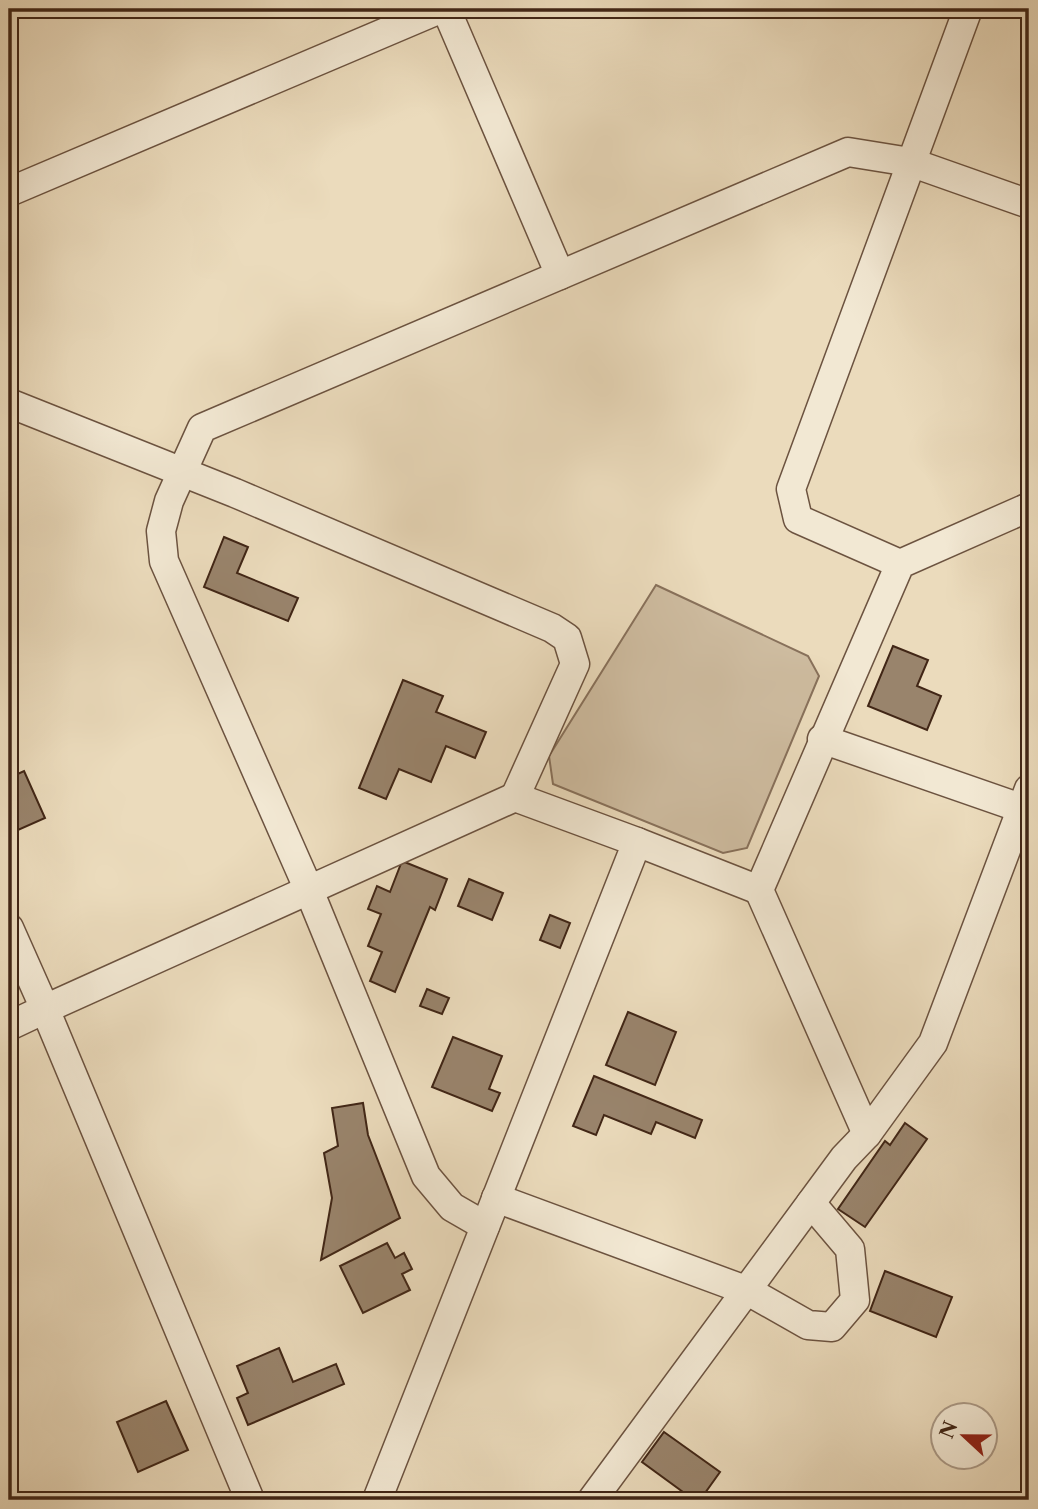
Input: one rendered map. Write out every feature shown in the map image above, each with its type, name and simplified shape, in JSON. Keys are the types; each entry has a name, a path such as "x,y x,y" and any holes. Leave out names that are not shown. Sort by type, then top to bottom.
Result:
{"street":[{"path":"9,192 440,9"},
{"path":"446,9 560,275"},
{"path":"900,564 798,519 791,489 968,9"},
{"path":"485,1226 452,1208 426,1176 308,888 164,561 161,531 169,500 202,428 848,152 910,162 1029,204"},
{"path":"9,403 183,473 567,638 575,664 514,797 308,888 9,1026"},
{"path":"759,890 821,739 900,564 1029,507"},
{"path":"592,1500 933,1043 1027,802 821,739"},
{"path":"514,797 759,890 867,1134"},
{"path":"377,1500 637,842"},
{"path":"9,928 250,1500"},
{"path":"496,1198 748,1291 808,1325 832,1327 855,1300 850,1249 811,1203"}],"shaded area":[{"path":"656,585 808,656 819,676 747,848 723,853 553,784 549,756"}],"building":[{"path":"224,537 248,547 237,573 298,598 288,621 204,587"},
{"path":"893,646 928,660 917,686 941,696 927,730 868,706"},
{"path":"403,680 443,696 436,712 486,732 475,758 446,746 431,782 399,769 386,799 359,788"},
{"path":"24,771 45,818 9,834 9,778"},
{"path":"402,861 447,879 435,910 430,907 395,992 370,981 382,952 368,946 381,914 368,909 377,886 390,892"},
{"path":"469,879 503,893 492,920 458,906"},
{"path":"550,915 570,923 560,948 540,940"},
{"path":"427,989 449,998 442,1014 420,1006"},
{"path":"628,1012 676,1032 655,1085 606,1065"},
{"path":"453,1037 502,1056 489,1089 500,1093 492,1111 432,1087"},
{"path":"594,1076 702,1120 695,1138 656,1122 651,1134 604,1115 596,1135 573,1126"},
{"path":"363,1103 368,1135 400,1218 321,1260 332,1198 324,1153 338,1146 332,1108"},
{"path":"905,1123 927,1139 865,1227 838,1209 885,1141 890,1145"},
{"path":"387,1243 395,1258 404,1253 412,1269 402,1274 410,1290 363,1313 340,1266"},
{"path":"885,1271 952,1297 936,1337 870,1311"},
{"path":"279,1348 293,1382 336,1364 344,1384 248,1425 237,1398 248,1393 237,1366"},
{"path":"166,1401 188,1450 138,1472 117,1422"},
{"path":"664,1432 720,1472 700,1500 694,1500 642,1462"}]}
